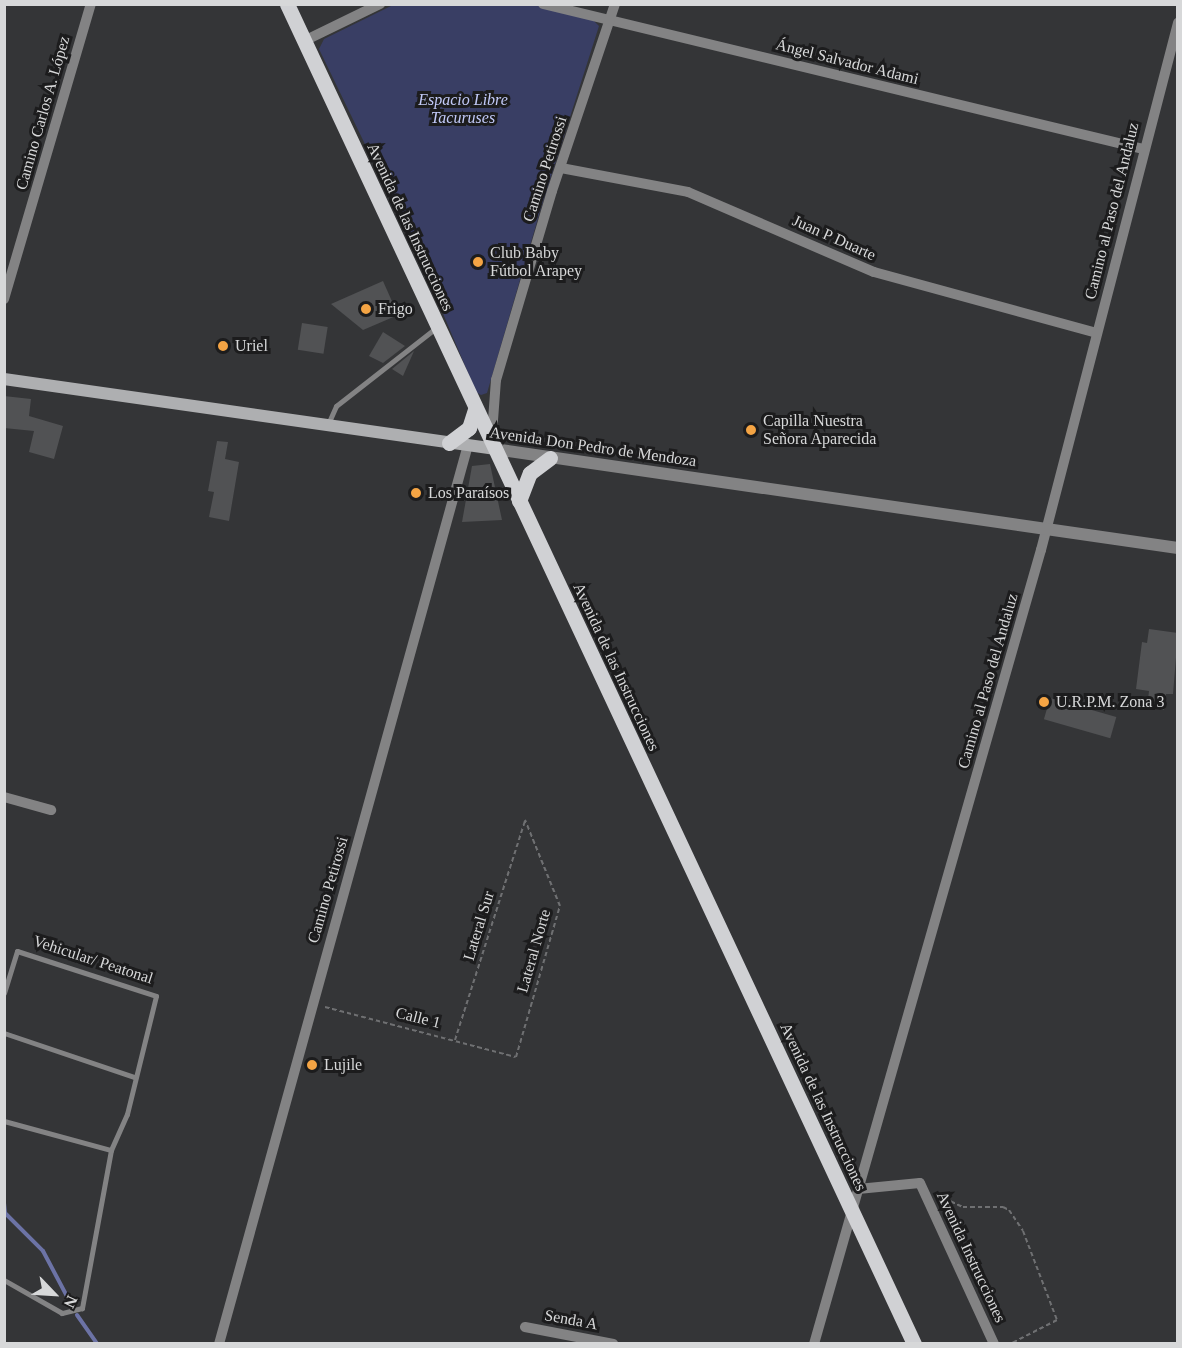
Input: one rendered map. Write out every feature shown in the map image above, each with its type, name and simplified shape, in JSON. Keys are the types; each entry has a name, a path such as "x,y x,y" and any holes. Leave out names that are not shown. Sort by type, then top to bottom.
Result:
{"main road":[{"name":"Avenida de las Instrucciones","path":"287,4 914,1344"},
{"name":"Avenida Don Pedro de Mendoza","path":"4,379 328,428 494,449"},
{"path":"449,443 469,428 475,410"},
{"path":"519,501 530,473 550,458"}],"street":[{"name":"Camino Carlos A. López","path":"4,299 91,4"},
{"path":"304,40 380,4"},
{"name":"Ángel Salvador Adami","path":"543,4 1143,149"},
{"name":"Camino Petirossi","path":"494,449 490,419 496,380 561,168 615,4"},
{"name":"Camino al Paso del Andaluz","path":"814,1344 1046,530 1143,149 1178,22"},
{"name":"Juan P Duarte","path":"561,168 688,192 874,272 1097,333"},
{"name":"Camino Petirossi","path":"219,1344 315,1005 468,445"},
{"name":"Avenida Don Pedro de Mendoza","path":"494,449 1178,548"},
{"path":"4,797 51,810"},
{"path":"858,1189 920,1183"},
{"name":"Avenida Instrucciones","path":"920,1183 994,1344"},
{"name":"Senda A","path":"525,1327 613,1344"}],"lane":[{"path":"328,428 336,406 410,344 437,327"},
{"name":"Vehicular/ Peatonal","path":"4,993 17,951 156,996 134,1077 127,1114 111,1150 82,1308 62,1313 4,1280"},
{"path":"4,1033 134,1077"},
{"path":"4,1121 111,1150"}],"path":[{"name":"Lateral Sur","path":"456,1040 525,820"},
{"name":"Lateral Norte","path":"516,1057 560,906 525,820"},
{"name":"Calle 1","path":"315,1005 516,1057"},
{"path":"920,1183 963,1207 1009,1210 1023,1231 1057,1320 1010,1344"}],"green space":[{"name":"Espacio Libre Tacuruses","path":"393,5 535,5 592,19 599,26 541,208 487,393 481,395 476,392 418,254 319,49 324,39"}],"building":[{"name":"Frigo","path":"383,281 398,315 363,330 331,304"},
{"path":"302,323 328,327 323,354 298,350"},
{"path":"383,332 405,346 383,363 369,356"},
{"path":"414,351 403,376 392,369"},
{"path":"4,396 31,399 29,416 63,426 54,459 29,452 34,431 4,428"},
{"path":"217,441 228,442 225,459 239,462 229,521 209,517 214,492 208,491"},
{"path":"490,464 502,520 462,522 472,466"},
{"path":"1149,629 1178,633 1173,694 1166,694 1164,710 1147,708 1149,691 1136,689 1142,642 1147,643"},
{"path":"1050,698 1116,717 1110,738 1044,719"}],"waterway":[{"path":"4,1203 5,1213 43,1251 70,1302"},
{"path":"77,1315 97,1344"}],"place":[{"name":"Club Baby Fútbol Arapey","path":"478,262"},
{"name":"Frigo","path":"366,309"},
{"name":"Uriel","path":"223,346"},
{"name":"Capilla Nuestra Señora Aparecida","path":"751,430"},
{"name":"Los Paraísos","path":"416,493"},
{"name":"U.R.P.M. Zona 3","path":"1044,702"},
{"name":"Lujile","path":"312,1065"}]}
